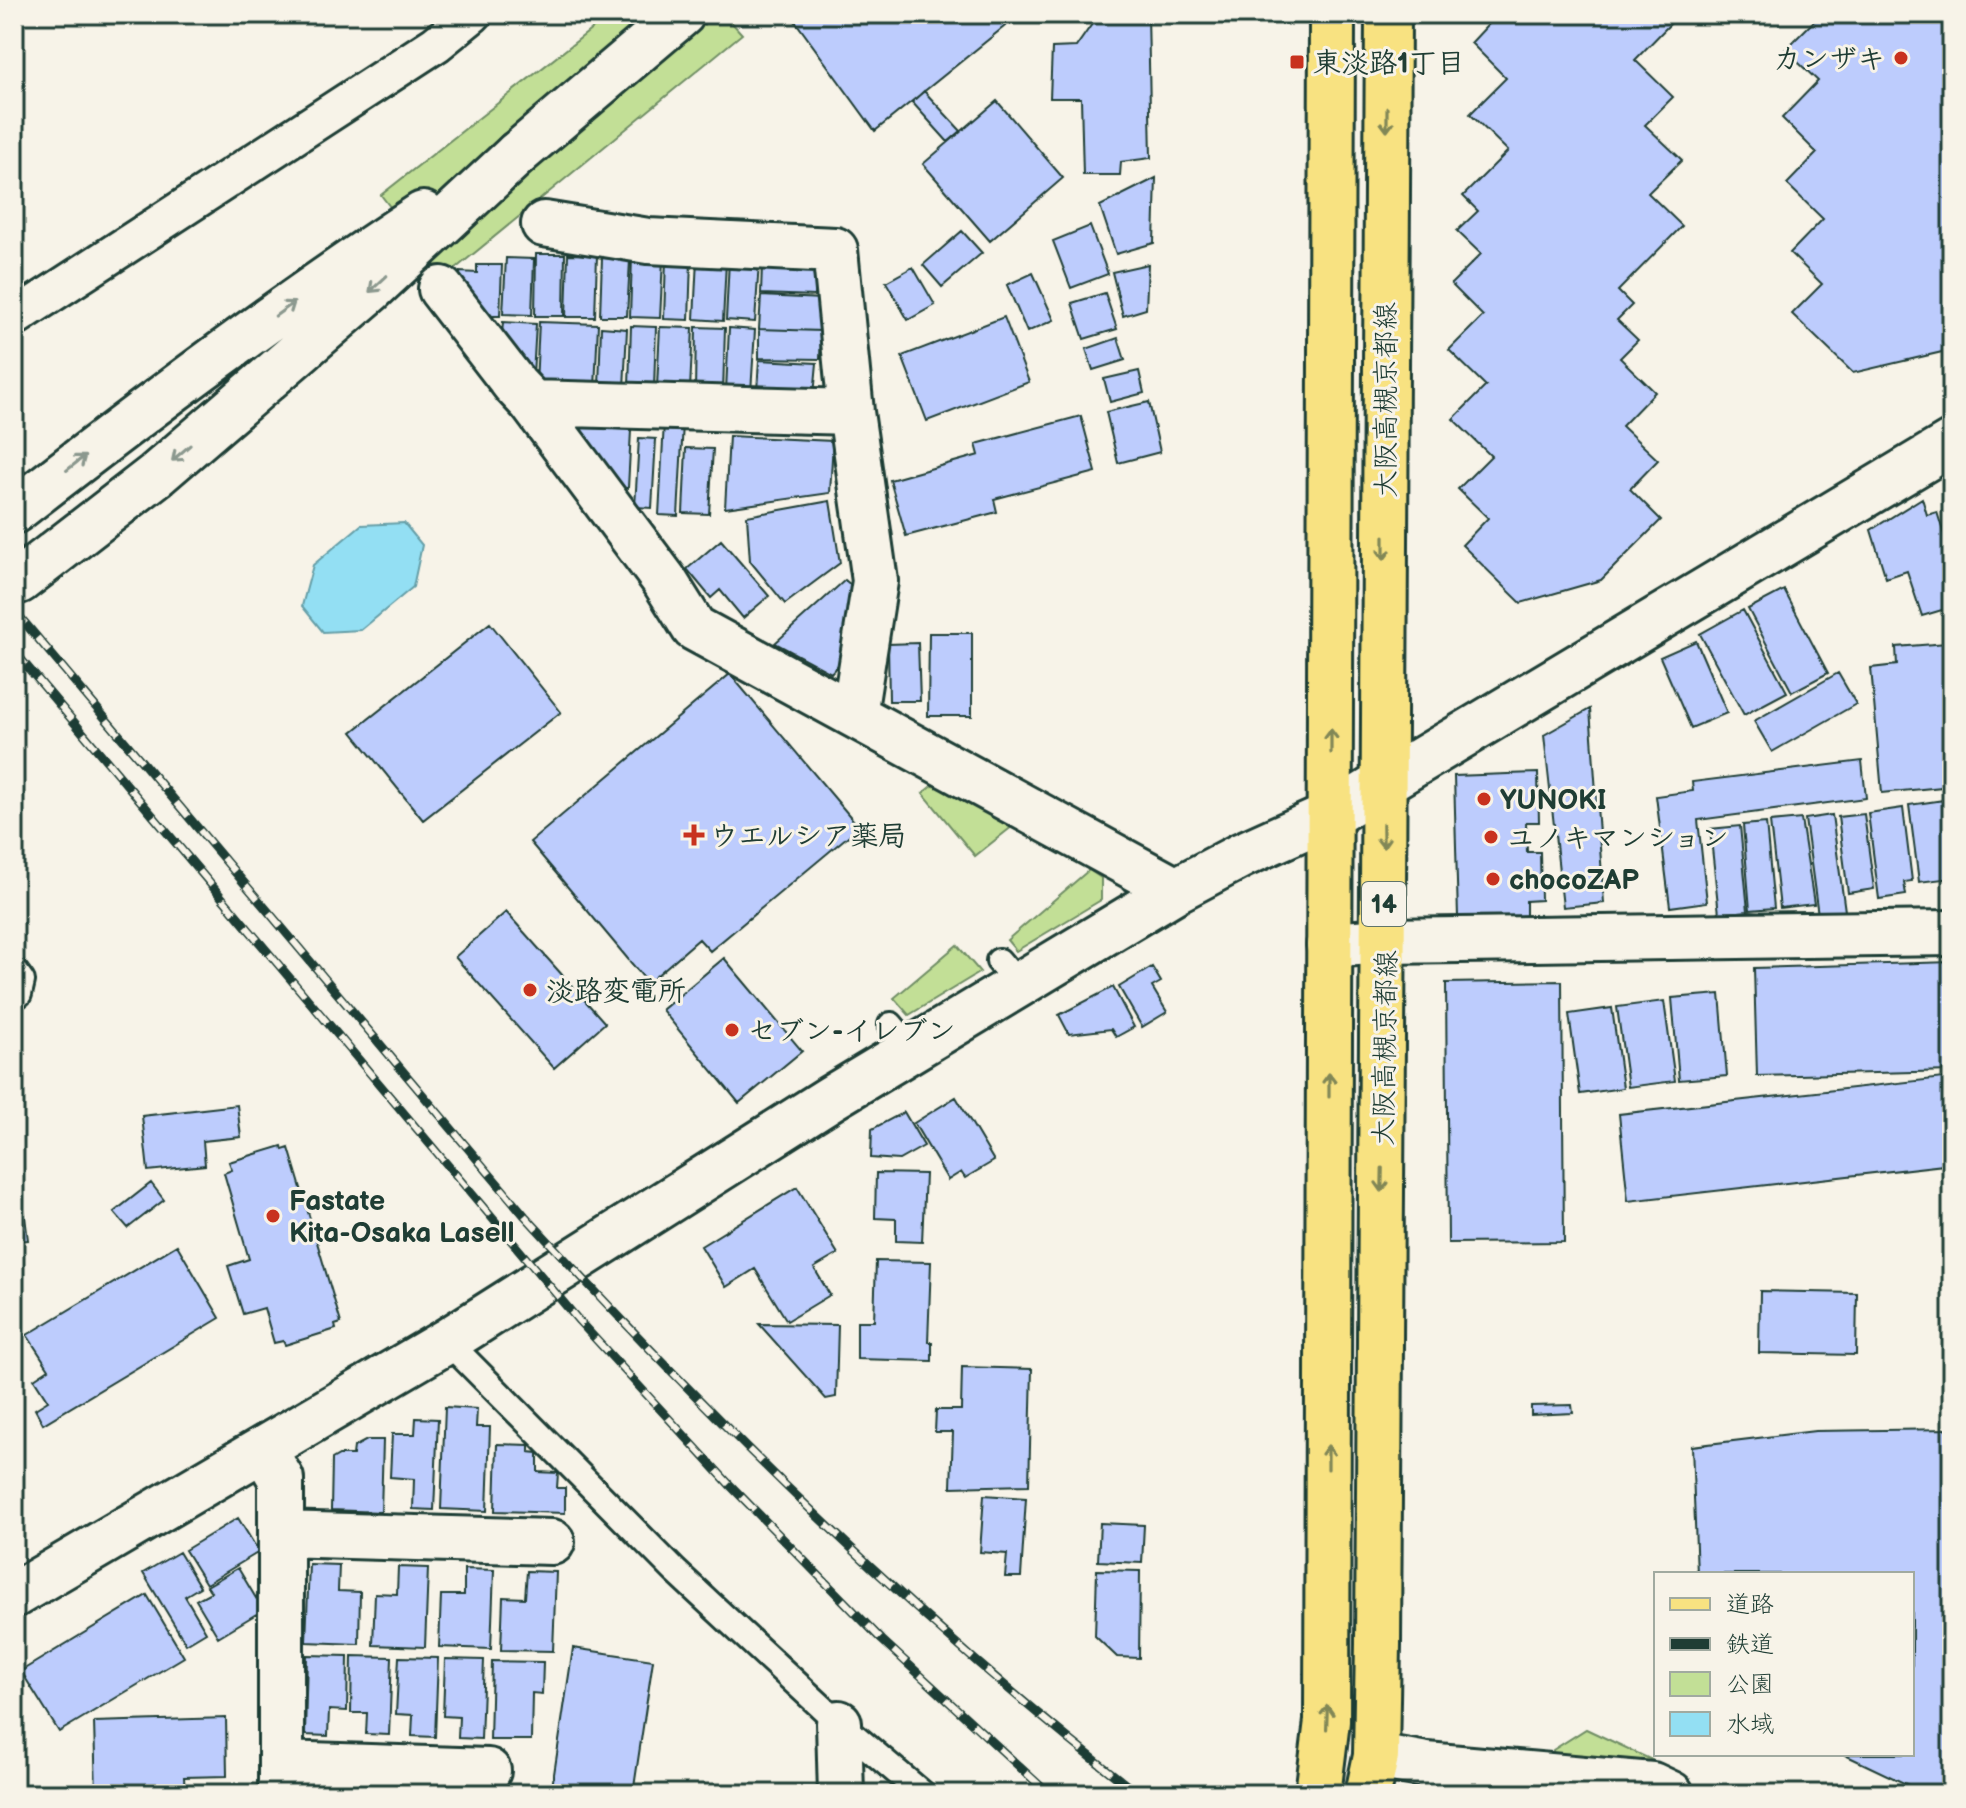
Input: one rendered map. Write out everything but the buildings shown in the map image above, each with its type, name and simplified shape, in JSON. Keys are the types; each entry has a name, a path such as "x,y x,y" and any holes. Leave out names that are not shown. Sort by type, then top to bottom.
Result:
{"main road":[{"name":"大阪高槻京都線","path":"1318,1794 1327,1721 1332,14"},
{"name":"大阪高槻京都線","path":"1372,1775 1385,941 1383,783 1388,14"}],"street":[{"path":"14,318 436,44 473,14"},
{"path":"19,581 156,475 372,289 517,154 682,14"},
{"path":"14,511 131,421 355,258 517,154"},
{"path":"544,224 648,241 835,250 851,412 875,581 854,715"},
{"path":"441,289 532,403 664,580 694,628 1176,890"},
{"path":"532,403 851,412"},
{"path":"14,1595 447,1341 901,1037 1009,973 1242,855 1331,815 1952,443"},
{"path":"1329,945 1385,941 1952,933"},
{"path":"264,1450 281,1479 281,1779 488,1771"},
{"path":"281,1534 552,1542"},
{"path":"839,1723 841,1794"},
{"path":"1372,1775 1426,1765 1652,1785 1671,1794"}],"lane":[{"path":"14,970 22,981 19,994 14,997"},
{"path":"447,1341 675,1571 839,1723 923,1794"}],"green space":[{"path":"611,14 724,14 742,34 444,278 381,195"},
{"path":"935,783 1013,826 975,856 923,793"},
{"path":"1089,870 1101,878 1101,900 1016,951 1007,940"},
{"path":"957,945 980,972 909,1015 894,998"},
{"path":"1586,1729 1652,1760 1650,1766 1553,1757 1553,1750"}],"water":[{"path":"404,523 422,545 413,587 361,630 323,632 302,606 313,565 361,525"}],"railway":[{"path":"14,610 525,1216 597,1293 744,1444 897,1590 975,1660 1138,1794"},
{"path":"14,651 579,1321 729,1484 882,1640 1049,1794"}],"place":[{"name":"カンザキ","path":"1901,58"},
{"name":"東淡路1丁目","path":"1297,62"},
{"name":"YUNOKI","path":"1484,799"},
{"name":"ウエルシア薬局","path":"694,835"},
{"name":"ユノキマンション","path":"1491,837"},
{"name":"chocoZAP","path":"1493,879"},
{"name":"淡路変電所","path":"530,990"},
{"name":"セブン-イレブン","path":"732,1030"},
{"name":"Fastate Kita-Osaka Lasell","path":"273,1216"}]}
